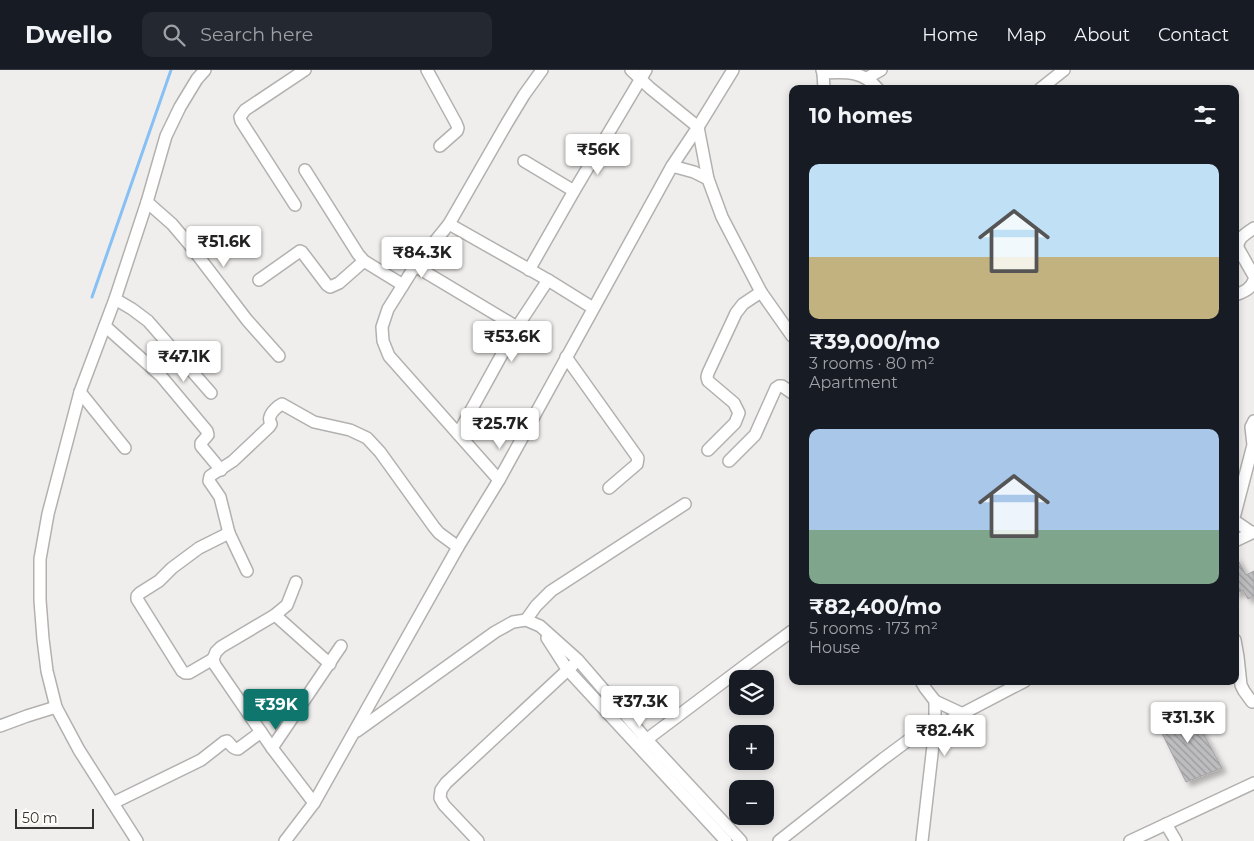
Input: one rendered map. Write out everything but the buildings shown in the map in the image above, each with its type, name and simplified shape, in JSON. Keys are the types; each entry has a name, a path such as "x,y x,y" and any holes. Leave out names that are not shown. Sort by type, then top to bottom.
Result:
{"street":[{"path":"137,841 79,750 56,706 47,671 43,638 40,600 40,559 48,514 80,392 115,299 148,202 166,136 180,107 197,79 205,70"},
{"path":"295,205 240,117 245,110 305,70"},
{"path":"427,70 458,128 440,146"},
{"path":"498,480 389,356 383,341 382,327 388,309 415,266 449,224 511,116 542,70"},
{"path":"631,70 643,74 698,127 708,179 722,217 761,292 789,332"},
{"path":"285,841 314,803 458,547 498,480 672,166 733,70"},
{"path":"867,78 881,70"},
{"path":"1045,85 1064,70"},
{"path":"824,85 822,71 853,72 867,78 874,85"},
{"path":"529,270 643,74"},
{"path":"524,161 574,191"},
{"path":"672,166 694,172 708,179"},
{"path":"305,170 358,254 364,261 403,285"},
{"path":"148,202 172,224 247,320 279,356"},
{"path":"449,224 548,280 593,308"},
{"path":"1239,242 1254,228"},
{"path":"1239,250 1254,276"},
{"path":"259,280 300,251 330,287 339,283 364,261"},
{"path":"415,266 517,327"},
{"path":"458,434 517,327 548,280"},
{"path":"1239,293 1248,290 1254,280"},
{"path":"708,450 735,423 739,414 734,403 708,381 708,372 736,313 744,304 761,292"},
{"path":"115,299 132,308 148,321 211,393"},
{"path":"105,326 161,376 207,431 208,435 201,443 201,446 220,470"},
{"path":"566,357 638,458 637,464 609,488"},
{"path":"729,460 755,435 776,388 782,386 789,391"},
{"path":"80,392 125,448"},
{"path":"247,571 228,533 220,497 209,481 210,476 233,461 271,424 269,418 280,404 286,404 314,422 350,430 367,438 380,452 434,527 458,547"},
{"path":"1239,499 1254,445 1251,427 1254,421"},
{"path":"526,620 536,606 551,591 684,504"},
{"path":"1239,523 1253,532"},
{"path":"1239,539 1253,532"},
{"path":"228,533 199,548 137,596 137,599 185,673 213,659 221,647 282,610 287,604 296,582"},
{"path":"275,615 330,664"},
{"path":"355,732 495,632 513,622 526,620 540,626 578,660 642,743 726,841"},
{"path":"540,626 567,669 741,841"},
{"path":"642,743 789,633"},
{"path":"272,748 341,646"},
{"path":"213,659 215,665 272,748 314,803"},
{"path":"478,841 444,805 440,798 441,790 446,783 578,660"},
{"path":"1239,666 1241,684 1244,692 1252,702"},
{"path":"923,685 935,701 963,714"},
{"path":"779,841 910,739 963,714 1017,685"},
{"path":"922,841 935,728 935,701"},
{"path":"0,726 56,706"},
{"path":"113,803 201,760 224,742 227,741 233,747 238,748 261,732"},
{"path":"1130,841 1254,783"},
{"path":"1166,824 1176,841"}],"waterway":[{"path":"92,297 171,70"}]}
